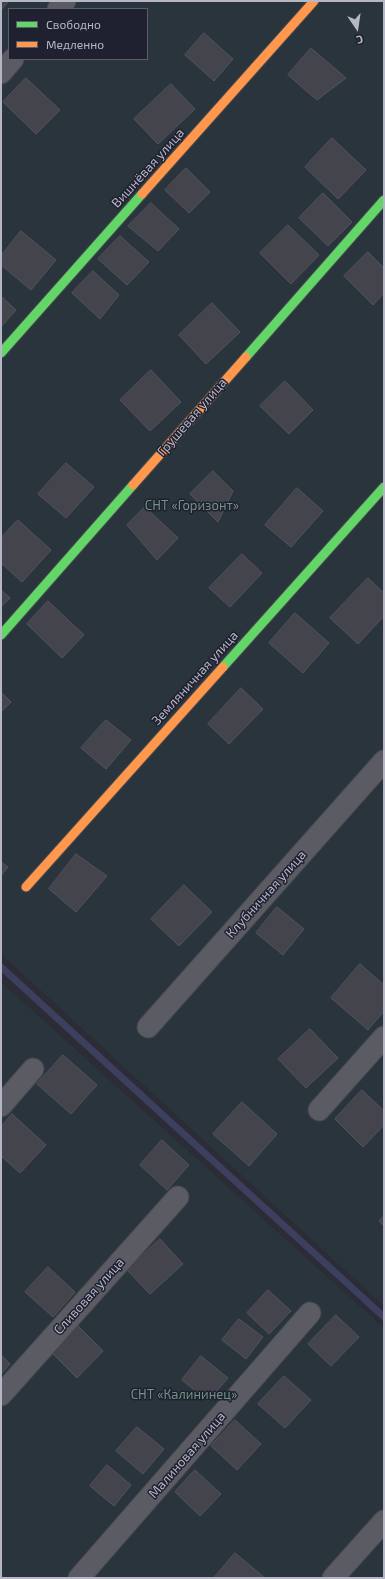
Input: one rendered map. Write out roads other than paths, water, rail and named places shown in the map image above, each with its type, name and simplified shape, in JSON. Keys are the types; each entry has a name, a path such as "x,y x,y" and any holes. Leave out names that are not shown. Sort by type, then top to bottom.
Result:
{"street":[{"name":"Вишнёвая улица","path":"1,353 314,1"},
{"path":"1,73 12,60"},
{"name":"Грушевая улица","path":"1,635 384,200"},
{"name":"Земляничная улица","path":"26,887 384,487"},
{"name":"Клубничная улица","path":"148,1027 384,761"},
{"path":"319,1110 384,1037"},
{"path":"1,1106 33,1069"},
{"name":"Сливовая улица","path":"1,1395 178,1197"},
{"name":"Малиновая улица","path":"79,1578 310,1314"},
{"path":"333,1578 384,1521"}],"waterway":[{"path":"1,967 384,1317"}],"park label":[{"name":"СНТ «Горизонт»","path":"192,506"},
{"name":"СНТ «Калининец»","path":"184,1395"}]}
